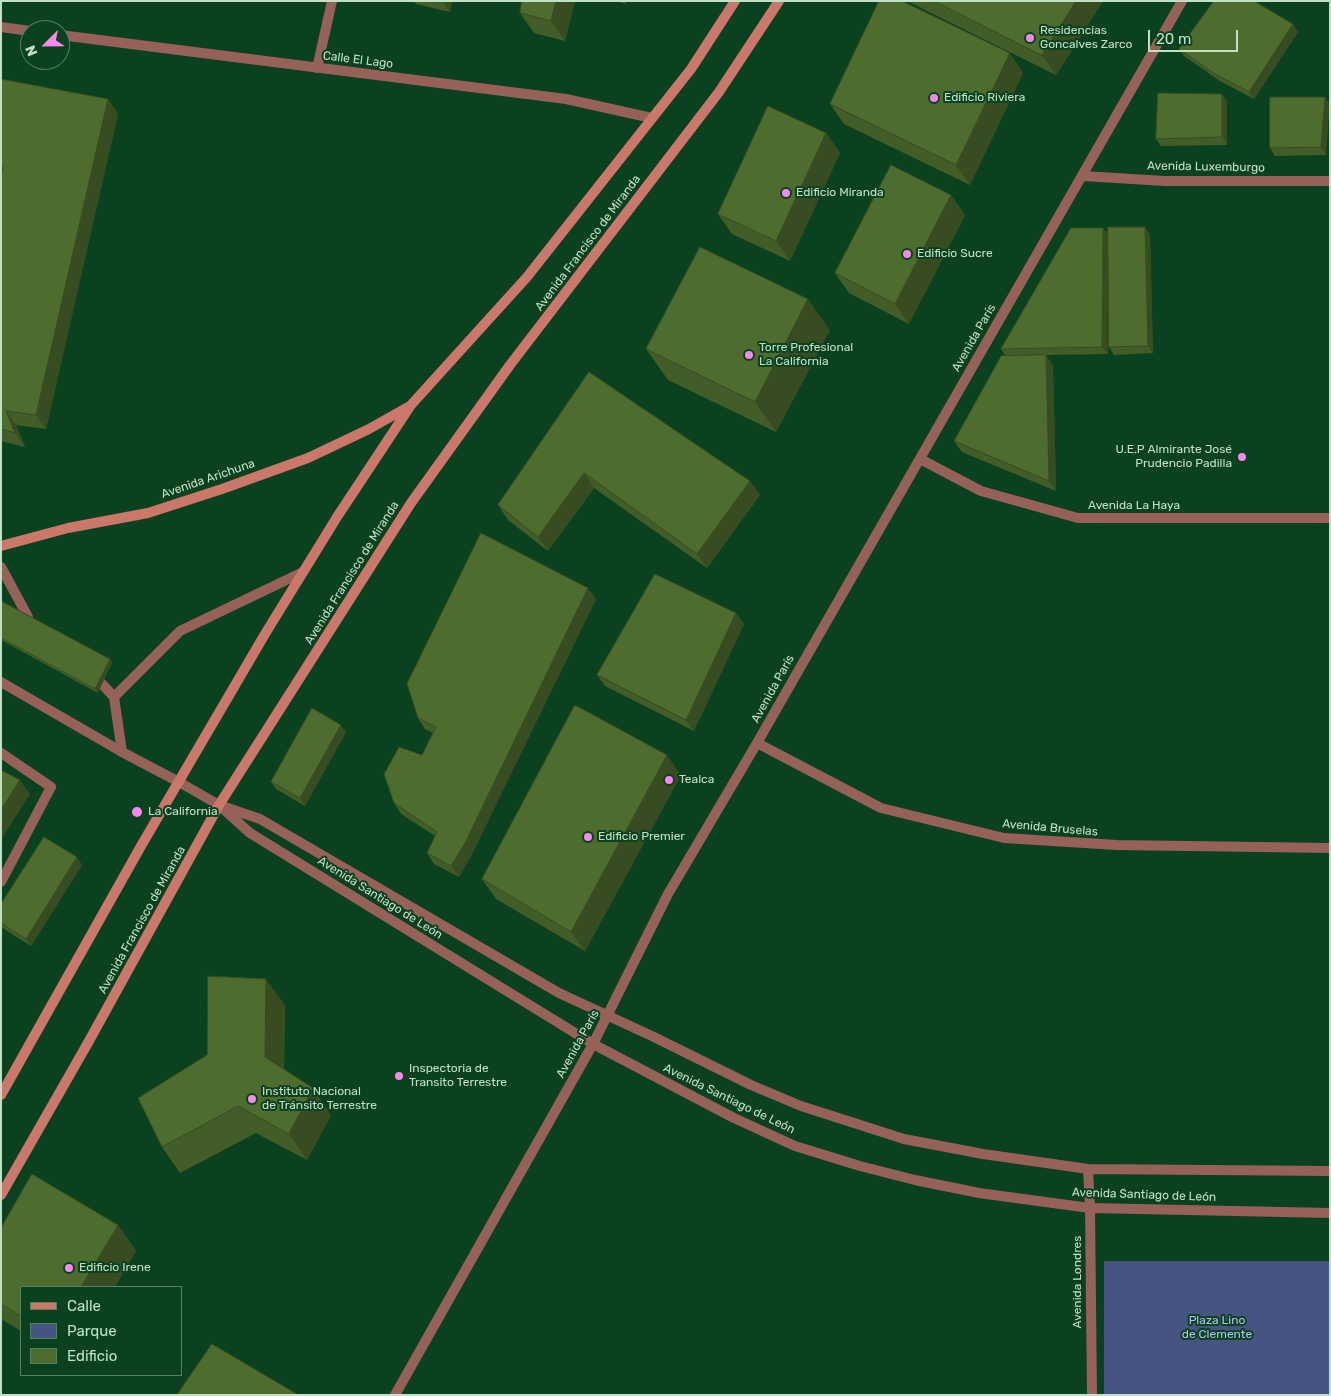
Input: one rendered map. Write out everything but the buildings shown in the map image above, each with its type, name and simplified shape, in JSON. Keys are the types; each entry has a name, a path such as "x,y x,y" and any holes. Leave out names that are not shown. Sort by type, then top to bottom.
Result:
{"main road":[{"name":"Avenida Francisco de Miranda","path":"1,1095 141,846 303,572 337,516 411,405 527,276 691,69 735,1"},
{"name":"Avenida Francisco de Miranda","path":"1,1195 89,1041 219,805 411,503 510,365 719,92 779,1"},
{"name":"Avenida Arichuna","path":"1,546 68,528 148,513 222,489 308,458 369,429 411,405"}],"street":[{"path":"316,68 332,1"},
{"name":"Avenida París","path":"395,1395 593,1044 668,894 1182,1"},
{"path":"1,27 20,30"},
{"name":"Calle El Lago","path":"70,36 566,99 652,118"},
{"name":"Avenida Luxemburgo","path":"1083,176 1165,180 1330,181"},
{"name":"Avenida La Haya","path":"920,459 981,491 1078,518 1330,518"},
{"path":"1,567 28,617"},
{"path":"114,697 180,631 303,572"},
{"name":"Avenida Santiago de León","path":"1,682 122,752 219,805 260,819 559,993 750,1085 801,1106 904,1139 984,1154 1088,1169 1330,1171"},
{"path":"102,684 114,697 122,752"},
{"name":"Avenida Bruselas","path":"756,743 881,808 1004,838 1117,846 1330,848"},
{"path":"1,753 51,786 1,882"},
{"name":"Avenida Santiago de León","path":"219,805 250,833 593,1044 734,1118 795,1146 860,1166 915,1180 979,1193 1090,1208 1330,1213"},
{"name":"Avenida Londres","path":"1088,1169 1092,1395"}],"green space":[{"name":"Plaza Lino de Clemente","path":"1104,1261 1330,1261 1330,1395 1104,1395"}],"place":[{"name":"Residencias Goncalves Zarco","path":"1030,38"},
{"name":"Edificio Riviera","path":"934,98"},
{"name":"Edificio Miranda","path":"786,193"},
{"name":"Edificio Sucre","path":"907,254"},
{"name":"Torre Profesional La California","path":"749,355"},
{"name":"U.E.P Almirante José Prudencio Padilla","path":"1242,457"},
{"name":"Tealca","path":"669,780"},
{"name":"La California","path":"137,812"},
{"name":"Edificio Premier","path":"588,837"},
{"name":"Inspectoria de Transito Terrestre","path":"399,1076"},
{"name":"Instituto Nacional de Tránsito Terrestre","path":"252,1099"},
{"name":"Edificio Irene","path":"69,1268"}]}
